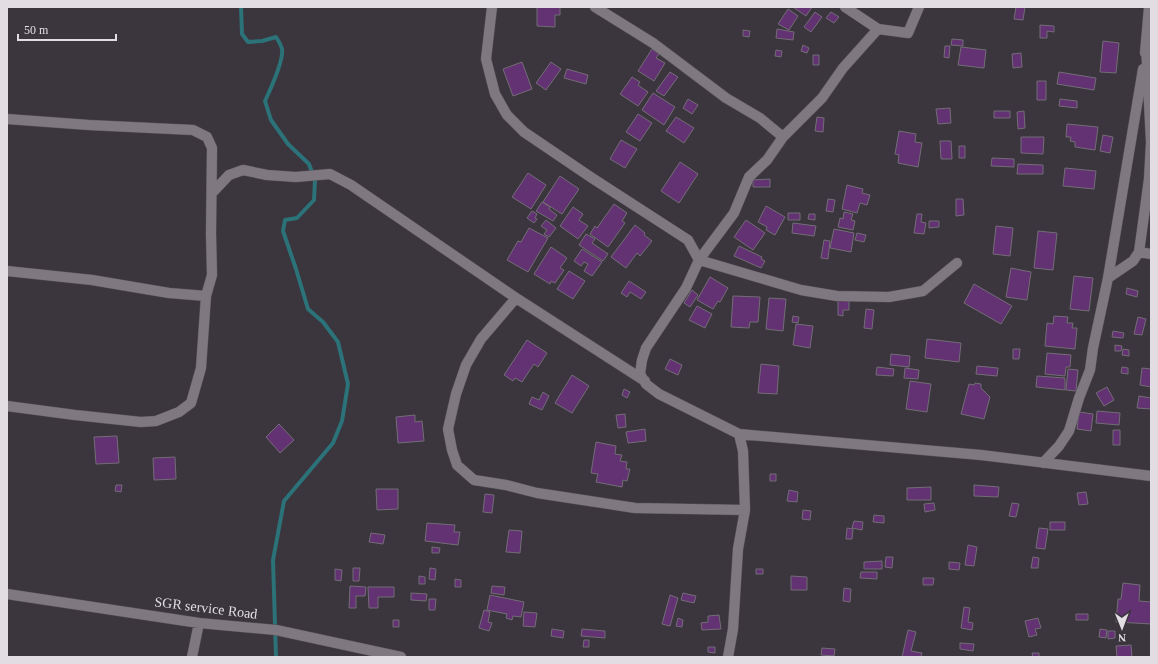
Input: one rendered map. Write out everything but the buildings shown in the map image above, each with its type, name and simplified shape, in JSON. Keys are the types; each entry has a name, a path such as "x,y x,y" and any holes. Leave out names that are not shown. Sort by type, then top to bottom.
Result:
{"street":[{"path":"492,7 486,59 495,94 507,116 524,132 688,240 699,260 801,290 837,296 889,297 923,290 957,263"},
{"path":"595,7 653,43 726,98 760,118 783,137"},
{"path":"845,7 878,29 908,33 919,7"},
{"path":"1043,463 1059,446 1069,432 1079,398 1090,370 1093,348 1108,278 1146,46 1149,7"},
{"path":"878,29 843,68 822,98 783,137 767,160 750,177 734,213 699,260 686,288 646,348 640,374 644,381 659,394 739,434 981,455 1151,476"},
{"path":"1108,278 1133,262 1139,252 1148,187 1151,142 1146,46"},
{"path":"7,119 193,130 207,137 212,148 212,275 206,296 201,368 192,403 180,412 156,421 141,422 7,406"},
{"path":"212,193 229,175 243,170 267,175 296,178 330,174 351,185 516,298 644,381"},
{"path":"1139,252 1151,254"},
{"path":"7,271 92,280 169,293 206,296"},
{"path":"516,298 481,339 466,365 456,394 448,429 452,450 457,465 474,480 506,485 537,493 636,508 745,510"},
{"path":"728,657 733,629 738,549 745,510 743,452 739,434"},
{"name":"SGR service Road","path":"7,594 199,622 276,630 401,657"},
{"path":"192,657 199,622"}],"waterway":[{"path":"241,7 242,34 248,42 262,41 276,37 282,49 279,68 265,101 271,120 288,144 309,164 315,180 314,200 297,218 285,220 283,231 308,309 323,322 338,342 348,384 342,421 333,443 284,501 273,560 276,657"}]}
